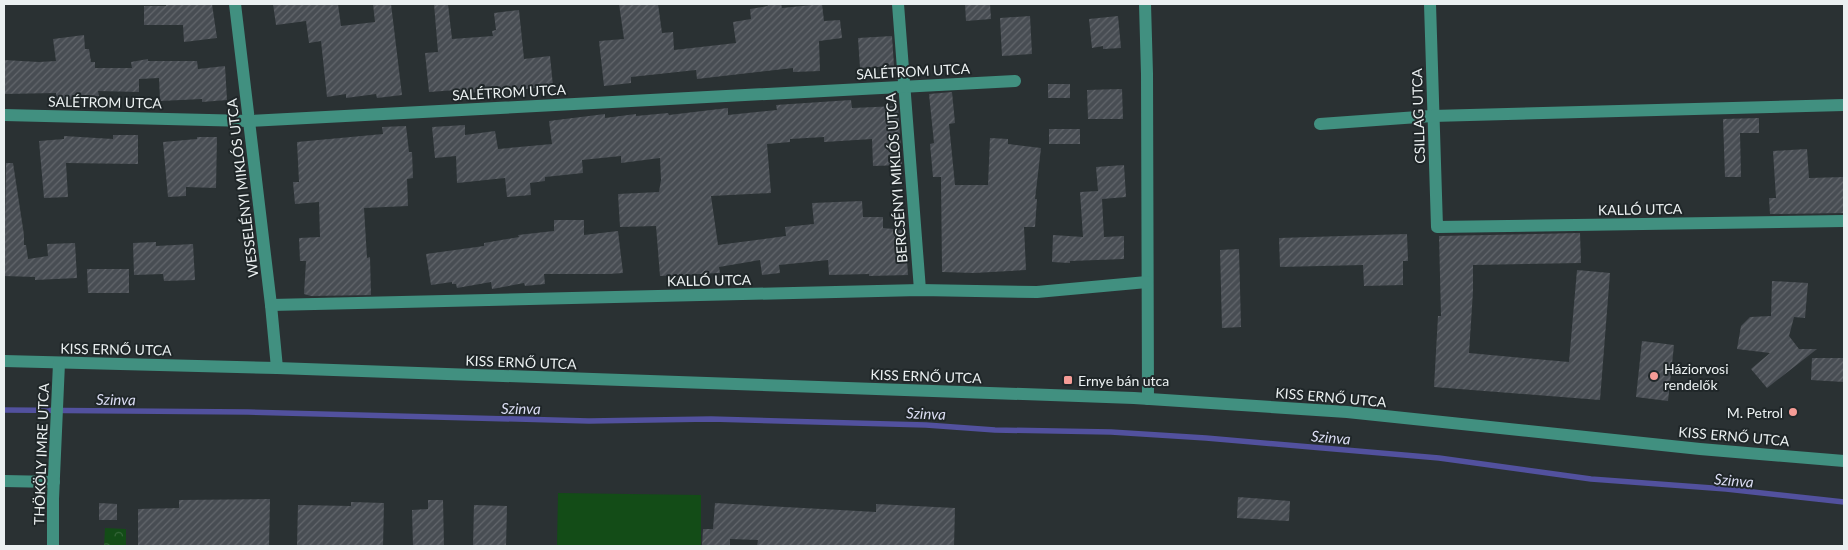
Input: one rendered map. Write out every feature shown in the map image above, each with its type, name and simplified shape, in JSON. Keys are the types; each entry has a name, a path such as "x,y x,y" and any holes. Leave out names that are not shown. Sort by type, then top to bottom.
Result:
{"street":[{"name":"WESSELÉNYI MIKLÓS UTCA","path":"235,4 277,368"},
{"name":"BERCSÉNYI MIKLÓS UTCA","path":"898,4 920,290"},
{"path":"1145,4 1148,399"},
{"name":"CSILLAG UTCA","path":"1430,4 1432,116 1437,226"},
{"name":"SALÉTROM UTCA","path":"4,115 249,121 1015,81"},
{"path":"1320,124 1432,116 1844,105"},
{"name":"KALLÓ UTCA","path":"1437,226 1844,221"},
{"name":"KALLÓ UTCA","path":"271,305 920,290 1037,292 1147,282"},
{"name":"KISS ERNŐ UTCA","path":"4,361 277,368 1148,399 1347,412 1700,449 1844,461"},
{"name":"THÖKÖLY IMRE UTCA","path":"53,546 60,363"},
{"path":"4,481 54,482"}],"green space":[{"path":"558,493 701,495 701,546 557,546"},
{"path":"105,528 126,529 126,546 104,546"}],"building":[{"path":"166,4 212,4 217,38 184,42 183,25 144,25 144,6 166,6"},
{"path":"273,4 338,4 341,26 375,22 373,4 391,4 402,95 377,98 376,94 346,98 346,94 327,97 321,41 309,43 306,21 276,25"},
{"path":"434,4 448,4 452,39 493,36 492,31 496,30 494,13 519,10 524,59 550,56 553,86 491,93 491,91 457,94 456,90 429,92 425,53 438,52"},
{"path":"619,4 658,4 662,33 673,32 674,50 736,43 733,22 751,19 750,9 768,6 767,4 781,4 782,8 822,4 824,21 840,20 842,38 819,41 820,71 793,72 793,68 697,79 696,70 631,77 631,83 604,86 599,41 624,39"},
{"path":"965,4 990,4 991,19 966,21"},
{"path":"1030,16 1032,54 1002,56 1000,18"},
{"path":"1118,16 1121,48 1103,49 1103,46 1092,48 1089,19"},
{"path":"84,35 85,49 89,49 91,62 95,62 95,68 132,68 131,62 148,59 148,61 197,61 198,69 225,66 227,100 202,102 202,99 160,101 159,78 139,79 139,92 98,91 99,96 57,101 56,93 4,94 4,60 56,61 53,39"},
{"path":"892,36 894,66 860,68 858,38"},
{"path":"1048,84 1070,84 1070,98 1048,98"},
{"path":"1122,89 1123,119 1088,119 1087,90"},
{"path":"952,92 955,123 949,124 955,185 988,185 990,138 1008,139 1008,144 1041,148 1035,199 1037,199 1035,227 1024,227 1026,270 974,273 942,272 941,177 933,177 930,144 934,143 929,94"},
{"path":"851,100 852,108 898,106 902,165 873,166 872,139 824,142 824,137 790,139 790,142 767,144 771,193 711,196 718,245 786,236 785,227 814,224 812,203 862,201 863,217 883,217 883,228 903,230 901,246 906,245 908,275 829,275 828,260 779,265 780,273 762,275 760,260 719,267 720,273 660,276 656,226 620,227 618,194 659,192 661,180 660,158 621,163 621,156 582,160 583,173 545,177 545,181 530,183 531,195 507,197 505,178 457,183 456,156 435,158 432,127 465,125 465,135 495,131 498,149 552,144 549,121 605,114 605,118 636,114 636,116 668,113 669,115 728,108 728,115 777,110 776,105"},
{"path":"1759,118 1759,133 1740,133 1741,177 1725,177 1723,119"},
{"path":"406,126 409,152 412,152 413,178 407,179 408,206 364,208 367,258 370,257 371,295 311,296 304,294 306,261 300,261 299,238 320,237 319,202 295,204 293,182 299,182 297,142 383,134 382,127"},
{"path":"1049,129 1080,129 1080,144 1049,144"},
{"path":"113,135 138,135 138,164 66,163 68,197 44,198 39,141 64,139 64,136 113,139"},
{"path":"197,137 217,137 216,188 186,187 186,196 168,197 163,142 197,139"},
{"path":"1807,149 1809,178 1844,177 1844,213 1770,214 1769,198 1776,198 1773,151"},
{"path":"6,163 13,163 24,245 26,245 28,259 48,256 47,244 75,243 77,278 35,280 35,277 4,276"},
{"path":"1124,165 1126,197 1102,199 1104,237 1124,236 1124,259 1070,261 1070,263 1052,262 1053,235 1083,237 1080,192 1098,191 1096,167"},
{"path":"554,220 584,220 584,235 618,231 623,273 544,274 545,284 525,286 524,283 492,289 491,282 457,288 456,284 452,284 452,282 431,285 426,254 484,246 484,243 519,237 518,235 554,231"},
{"path":"1580,233 1581,263 1473,265 1469,353 1569,362 1577,270 1610,273 1600,400 1434,387 1438,316 1441,316 1439,236"},
{"path":"1407,234 1408,261 1403,261 1403,285 1364,286 1363,265 1280,267 1279,238"},
{"path":"156,242 156,246 193,244 195,280 164,281 163,274 134,275 133,243"},
{"path":"1239,249 1241,327 1222,328 1220,250"},
{"path":"87,269 129,269 129,293 88,293"},
{"path":"1772,281 1808,283 1805,318 1794,317 1789,336 1799,349 1817,349 1767,388 1751,369 1770,353 1737,349 1741,326 1750,317 1771,316"},
{"name":"Háziorvosi rendelők","path":"1642,341 1674,345 1668,401 1636,397"},
{"path":"1812,358 1844,358 1844,382 1811,380"},
{"path":"1238,497 1290,501 1289,521 1237,518"},
{"path":"270,499 269,546 138,546 138,509 179,508 179,500"},
{"path":"428,500 443,500 444,546 413,546 412,510 428,509"},
{"path":"351,502 384,503 383,546 297,546 298,505 351,506"},
{"path":"99,503 117,504 117,520 99,520"},
{"path":"715,503 876,512 876,504 955,508 954,546 757,546 758,540 730,539 730,546 702,546 703,529 713,529"},
{"path":"474,505 507,506 506,546 473,546"}],"waterway":[{"name":"Szinva","path":"4,410 248,412 589,421 711,419 926,425 995,430 1111,432 1206,438 1439,458 1591,479 1726,489 1844,502"}],"place":[{"name":"Háziorvosi rendelők","path":"1654,376"},
{"name":"Ernye bán utca","path":"1068,380"},
{"name":"M. Petrol","path":"1793,412"}]}
